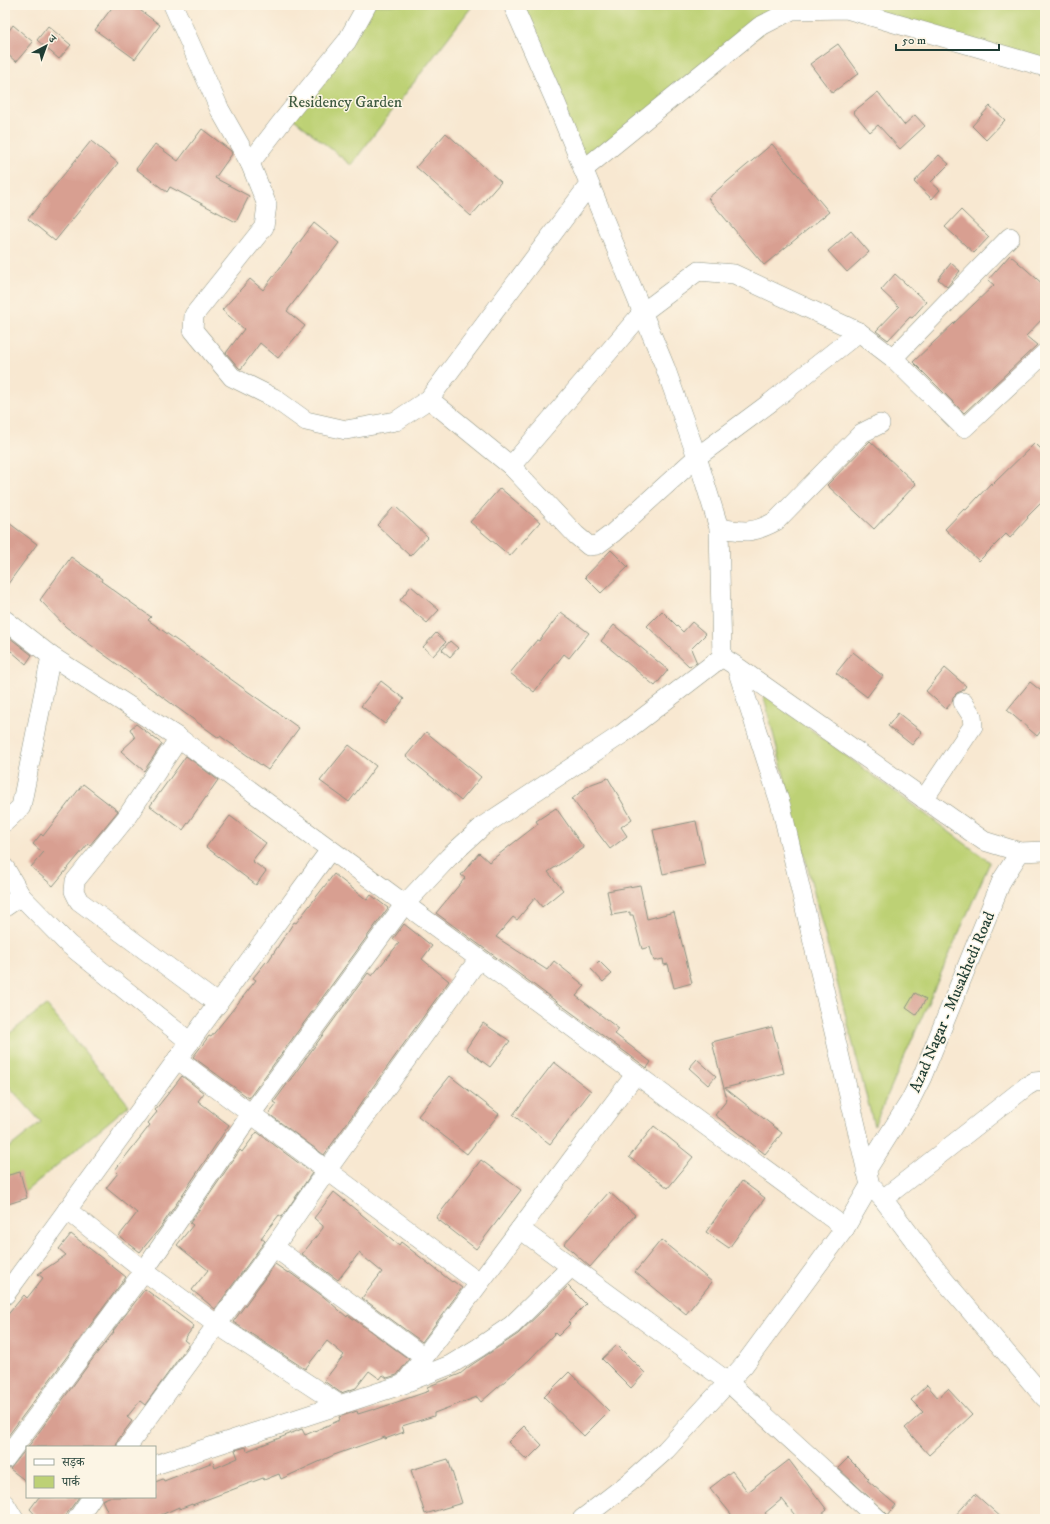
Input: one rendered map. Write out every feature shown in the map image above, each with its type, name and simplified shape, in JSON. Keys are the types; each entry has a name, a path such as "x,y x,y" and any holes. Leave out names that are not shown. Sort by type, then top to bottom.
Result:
{"street":[{"path":"174,5 220,110 250,163 266,205 264,226 194,315 193,330 232,377 274,398 306,420 346,430 396,421 429,399 586,177 759,27 785,8 848,7 1045,67"},
{"path":"250,163 347,41 368,5"},
{"path":"513,5 554,98 664,367 697,457 719,528 729,661 781,806 873,1185 944,1280 1045,1398"},
{"path":"893,358 1010,237"},
{"path":"512,466 642,313 698,271 734,274 859,332 893,358 964,428 1045,353"},
{"path":"429,399 512,466 576,535 589,546 597,545 613,533 697,457 771,402 859,332"},
{"path":"719,528 746,532 760,529 776,521 862,433 880,424"},
{"path":"5,620 52,656 179,738 478,960 844,1228"},
{"path":"5,822 21,807 52,656"},
{"path":"729,661 984,841 1020,852 1045,851"},
{"path":"5,1459 144,1271 251,1114 404,905 449,857 484,826 729,661"},
{"path":"924,799 973,726 972,716 963,702"},
{"path":"179,738 126,818 75,881 74,891 79,901 218,1004"},
{"path":"5,1295 330,850"},
{"name":"Azad Nagar - Musakhedi Road","path":"582,1519 630,1482 666,1450 744,1364 844,1228 873,1185 922,1077 1002,880 1020,852"},
{"path":"5,868 21,896 68,944 190,1042"},
{"path":"5,907 21,896"},
{"path":"128,1446 274,1247 327,1170 478,960"},
{"path":"177,1059 480,1283"},
{"path":"404,1384 635,1075"},
{"path":"873,1185 1027,1086 1034,1082 1045,1081"},
{"path":"67,1210 144,1271 216,1324 340,1405"},
{"path":"520,1229 728,1382 878,1519"},
{"path":"274,1247 424,1357"},
{"path":"156,1464 404,1384 450,1366 512,1325 571,1267"},
{"path":"77,1519 91,1498"},
{"path":"5,1504 14,1519"}],"green space":[{"name":"Residency Garden","path":"366,5 473,5 351,165 284,111"},
{"path":"515,5 1045,5 1045,67 846,9 792,10 583,170"},
{"path":"763,694 990,862 874,1126"},
{"path":"46,1005 129,1105 14,1201 5,1190 5,1151 41,1122 5,1082 5,1037"}],"building":[{"path":"114,5 133,5 160,25 135,59 95,30"},
{"path":"13,25 33,42 16,62 5,52 5,36"},
{"path":"48,26 71,45 59,59 37,40"},
{"path":"838,44 859,73 832,93 810,64"},
{"path":"878,92 904,125 915,115 925,126 900,149 878,125 870,132 853,112"},
{"path":"990,106 1005,120 986,140 972,126"},
{"path":"202,129 231,151 232,154 215,178 249,196 236,222 170,187 167,192 136,169 155,144 178,161"},
{"path":"446,133 501,182 471,216 416,167"},
{"path":"91,141 118,163 55,241 28,219"},
{"path":"772,144 829,212 764,265 708,198"},
{"path":"939,155 949,164 931,182 940,190 932,199 914,182"},
{"path":"961,210 989,237 974,253 945,227"},
{"path":"314,223 339,243 287,311 305,326 278,358 260,343 241,369 239,368 226,353 244,329 222,310 250,279 263,290"},
{"path":"851,231 869,252 847,272 828,251"},
{"path":"1010,255 1045,286 1045,316 1026,336 1037,345 964,413 913,362 994,285 988,280"},
{"path":"951,263 960,271 947,287 938,279"},
{"path":"895,274 926,302 912,318 910,317 888,340 876,331 899,307 881,290"},
{"path":"870,441 916,484 874,529 827,485"},
{"path":"1035,443 1045,453 1045,499 1027,517 1028,518 1010,538 1006,534 979,561 945,529 964,509 966,510 991,483 992,485"},
{"path":"500,488 540,522 510,556 470,522"},
{"path":"395,506 428,537 410,556 377,525"},
{"path":"5,520 37,544 5,588"},
{"path":"611,550 628,567 601,593 585,577"},
{"path":"71,557 151,617 148,620 299,728 268,770 220,736 219,738 66,627 40,600"},
{"path":"411,586 439,610 427,623 400,600"},
{"path":"662,611 683,632 692,622 706,634 691,649 697,663 689,666 647,626"},
{"path":"561,612 589,633 569,658 564,654 534,692 510,673 537,640 539,641"},
{"path":"614,625 668,670 655,686 601,641"},
{"path":"436,633 446,642 433,656 423,647"},
{"path":"5,634 32,655 26,664 11,651 5,653"},
{"path":"450,641 458,648 450,657 442,650"},
{"path":"853,652 883,676 867,697 836,673"},
{"path":"945,668 966,686 962,691 953,697 952,702 946,709 926,691"},
{"path":"381,681 404,699 385,724 361,706"},
{"path":"1030,682 1045,694 1045,726 1037,736 1007,710"},
{"path":"898,713 922,732 912,745 888,726"},
{"path":"136,724 162,744 144,771 121,751 135,738 130,729"},
{"path":"426,732 481,777 461,801 406,756"},
{"path":"349,745 376,766 349,802 320,781"},
{"path":"186,756 218,780 183,830 150,806"},
{"path":"608,778 632,819 621,827 627,836 610,849 572,799 589,785"},
{"path":"83,784 118,811 53,886 31,867 43,853 33,844 41,834 43,836"},
{"path":"556,808 584,848 548,872 563,890 542,907 535,898 517,920 513,917 496,937 547,970 554,961 585,986 576,996 619,1029 615,1034 651,1062 647,1068 436,913 465,878 461,875 479,853 489,862 538,824 536,821"},
{"path":"230,816 266,843 252,861 266,871 256,885 206,847"},
{"path":"696,821 705,865 663,874 653,830"},
{"path":"334,874 367,900 371,895 388,908 249,1098 193,1057 246,993 256,980 253,978 266,962 267,963 294,922 296,923"},
{"path":"640,885 647,919 674,912 692,983 674,988 668,964 664,965 663,959 654,961 650,947 642,949 633,915 630,915 630,912 612,915 607,891"},
{"path":"404,924 432,946 422,959 449,981 324,1155 269,1114 277,1104 274,1102 368,973 372,976 399,943 393,939"},
{"path":"599,961 612,974 603,982 591,969"},
{"path":"915,993 926,999 916,1015 906,1008"},
{"path":"483,1023 510,1041 490,1067 466,1049"},
{"path":"772,1027 784,1073 725,1088 782,1133 765,1154 715,1115 727,1100 712,1042"},
{"path":"697,1059 716,1076 708,1085 689,1068"},
{"path":"554,1062 591,1091 550,1144 513,1115"},
{"path":"182,1076 204,1093 198,1101 229,1125 160,1228 140,1252 119,1236 137,1213 106,1188 118,1173 115,1170 150,1125 148,1123 157,1112 155,1110"},
{"path":"450,1076 499,1114 467,1154 418,1116"},
{"path":"654,1126 693,1157 668,1188 629,1157"},
{"path":"257,1132 312,1173 282,1217 279,1215 261,1238 265,1241 215,1309 192,1290 208,1270 177,1245 193,1225 190,1223 240,1150 242,1152"},
{"path":"481,1160 521,1190 476,1249 436,1218"},
{"path":"20,1172 27,1198 5,1205 5,1176"},
{"path":"742,1181 765,1198 729,1248 706,1232"},
{"path":"334,1192 399,1245 401,1242 452,1282 453,1281 462,1288 422,1342 362,1298 382,1272 359,1253 338,1280 302,1254 323,1228 323,1226 314,1218"},
{"path":"609,1192 635,1215 590,1267 564,1244"},
{"path":"71,1234 126,1277 5,1440 5,1318 24,1295 27,1298 43,1278 38,1274 66,1255 59,1249"},
{"path":"661,1240 712,1282 686,1314 635,1272"},
{"path":"275,1264 324,1297 347,1317 348,1315 409,1359 397,1375 387,1378 383,1375 380,1379 369,1371 356,1388 341,1393 324,1381 344,1355 327,1341 305,1369 233,1322"},
{"path":"568,1286 586,1304 568,1322 570,1324 558,1336 555,1333 529,1360 481,1402 477,1397 434,1413 434,1416 402,1426 404,1432 334,1455 281,1479 279,1474 264,1480 263,1478 192,1505 179,1509 179,1507 152,1519 111,1519 102,1500 107,1498 156,1498 156,1482 163,1479 164,1481 213,1462 215,1468 238,1458 235,1450 246,1447 247,1451 302,1429 305,1435 340,1420 339,1417 357,1411 358,1414 374,1410 429,1391 427,1387 460,1374 518,1334"},
{"path":"145,1289 194,1326 184,1340 189,1344 145,1405 140,1401 127,1417 132,1421 118,1440 116,1446 29,1446 114,1332 113,1331"},
{"path":"617,1345 645,1373 631,1388 602,1359"},
{"path":"569,1372 609,1411 584,1436 544,1397"},
{"path":"927,1385 938,1398 948,1389 972,1415 929,1455 905,1428 923,1412 911,1400"},
{"path":"524,1426 542,1445 527,1460 508,1442"},
{"path":"26,1449 26,1481 10,1469"},
{"path":"848,1458 869,1479 867,1480 896,1505 888,1515 838,1468"},
{"path":"448,1459 462,1503 425,1514 411,1470"},
{"path":"789,1460 827,1510 816,1519 798,1519 782,1499 765,1513 769,1519 735,1519 710,1488 732,1471 748,1492"},
{"path":"975,1494 1003,1519 952,1519"},
{"path":"38,1498 78,1498 63,1519 39,1519 30,1509"}]}
